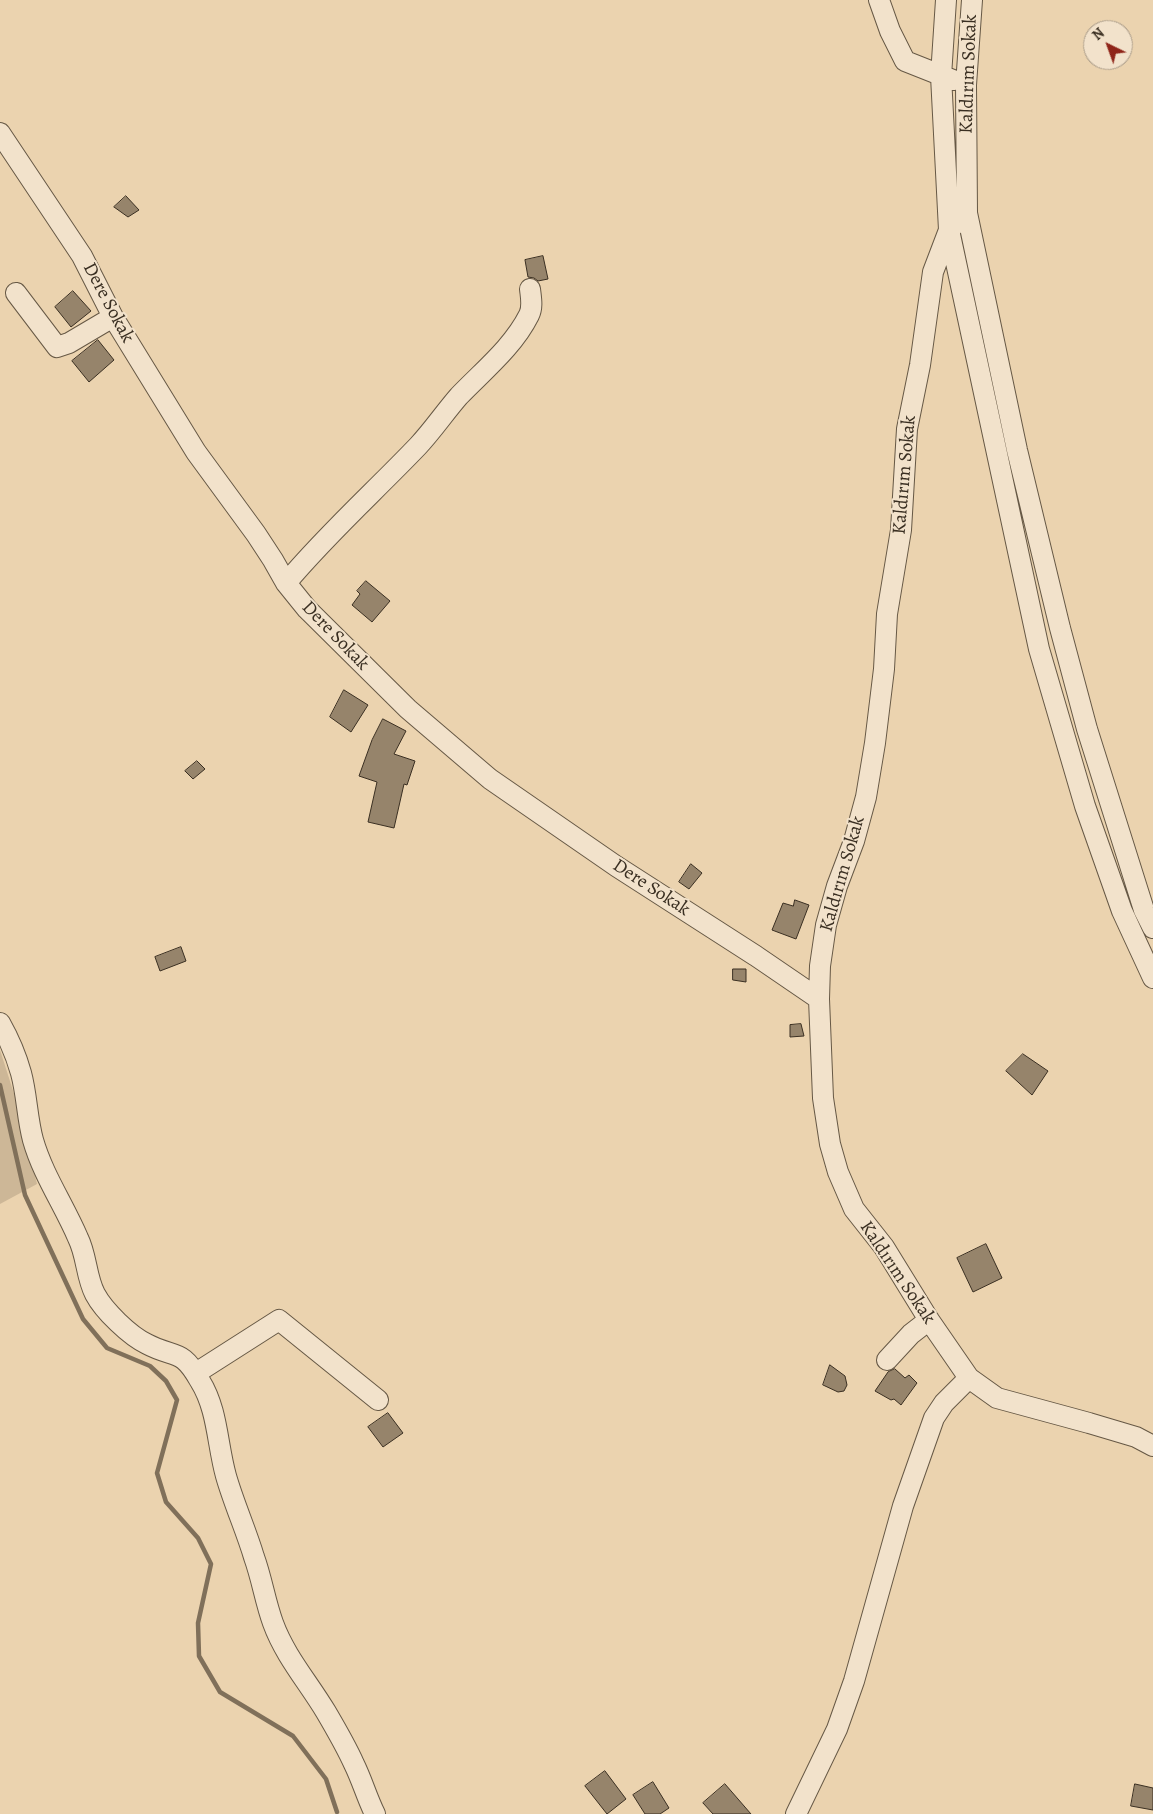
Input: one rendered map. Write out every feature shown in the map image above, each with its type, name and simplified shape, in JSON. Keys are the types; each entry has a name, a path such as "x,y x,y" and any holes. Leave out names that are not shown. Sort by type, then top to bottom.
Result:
{"street":[{"path":"880,0 890,31 905,61 966,85"},
{"name":"Kaldırım Sokak","path":"946,0 941,76 949,230 933,272 920,364 908,430 901,530 887,614 884,669 866,797 854,841 837,886 826,925 820,966 819,999 823,1098 830,1144 838,1172 854,1209 884,1247 929,1320 970,1378 997,1398 1089,1422 1136,1437 1153,1446"},
{"name":"Kaldırım Sokak","path":"949,230 968,213 966,85 972,0"},
{"name":"Dere Sokak","path":"0,133 82,256 113,317 196,452 260,541 286,583 307,609 408,709 490,779 616,866 819,999"},
{"path":"968,213 1017,450 1060,628 1087,729 1144,910 1153,928"},
{"path":"949,230 1039,649 1085,806 1122,911 1153,978"},
{"path":"286,583 311,553 420,444 458,397 506,347 530,314 532,306 530,289"},
{"path":"16,292 57,347 70,343 113,317"},
{"path":"0,1023 9,1040 21,1074 29,1121 39,1159 78,1238 84,1254 90,1282 96,1296 106,1310 136,1338 146,1344 184,1358 196,1373 208,1395 214,1413 226,1476 255,1559 274,1625 283,1646 325,1710 344,1744 355,1765 375,1814"},
{"path":"196,1373 279,1320 378,1400"},
{"path":"887,1360 911,1334 929,1320"},
{"path":"796,1814 837,1729 854,1681 903,1506 934,1418 944,1403 970,1378"}],"shaded area":[{"path":"0,1050 17,1103 37,1184 0,1204"}],"building":[{"path":"126,196 139,210 128,217 114,207"},
{"path":"543,256 548,279 538,281 528,277 525,260"},
{"path":"73,291 91,311 71,327 55,307"},
{"path":"98,340 114,360 89,382 72,361"},
{"path":"366,581 390,601 372,622 352,605 360,594 357,591"},
{"path":"344,690 368,705 351,732 330,717"},
{"path":"383,719 406,731 394,754 415,761 407,785 404,784 394,828 368,822 377,782 359,776 372,740"},
{"path":"197,761 205,769 193,779 185,771"},
{"path":"691,864 702,873 689,889 679,882"},
{"path":"795,900 809,905 796,939 772,930 783,903 793,906"},
{"path":"181,947 186,961 160,971 155,957"},
{"path":"733,969 746,969 746,982 733,980"},
{"path":"801,1024 804,1036 790,1037 790,1025"},
{"path":"1023,1054 1048,1071 1032,1095 1006,1071"},
{"path":"986,1244 1002,1278 973,1292 957,1258"},
{"path":"830,1365 845,1376 847,1385 844,1391 838,1392 823,1385"},
{"path":"895,1369 905,1378 909,1375 917,1383 901,1405 894,1399 891,1400 875,1391 888,1372"},
{"path":"388,1413 403,1433 383,1447 368,1427"},
{"path":"605,1771 626,1799 607,1814 585,1786"},
{"path":"653,1782 669,1808 660,1814 645,1814 633,1795"},
{"path":"725,1784 751,1814 713,1814 703,1803"},
{"path":"1135,1784 1153,1788 1153,1810 1131,1806"}],"waterway":[{"path":"0,1085 25,1195 83,1319 107,1348 150,1366 166,1381 177,1400 157,1473 166,1502 198,1538 211,1564 198,1623 199,1656 220,1692 293,1736 326,1779 337,1812"}]}
